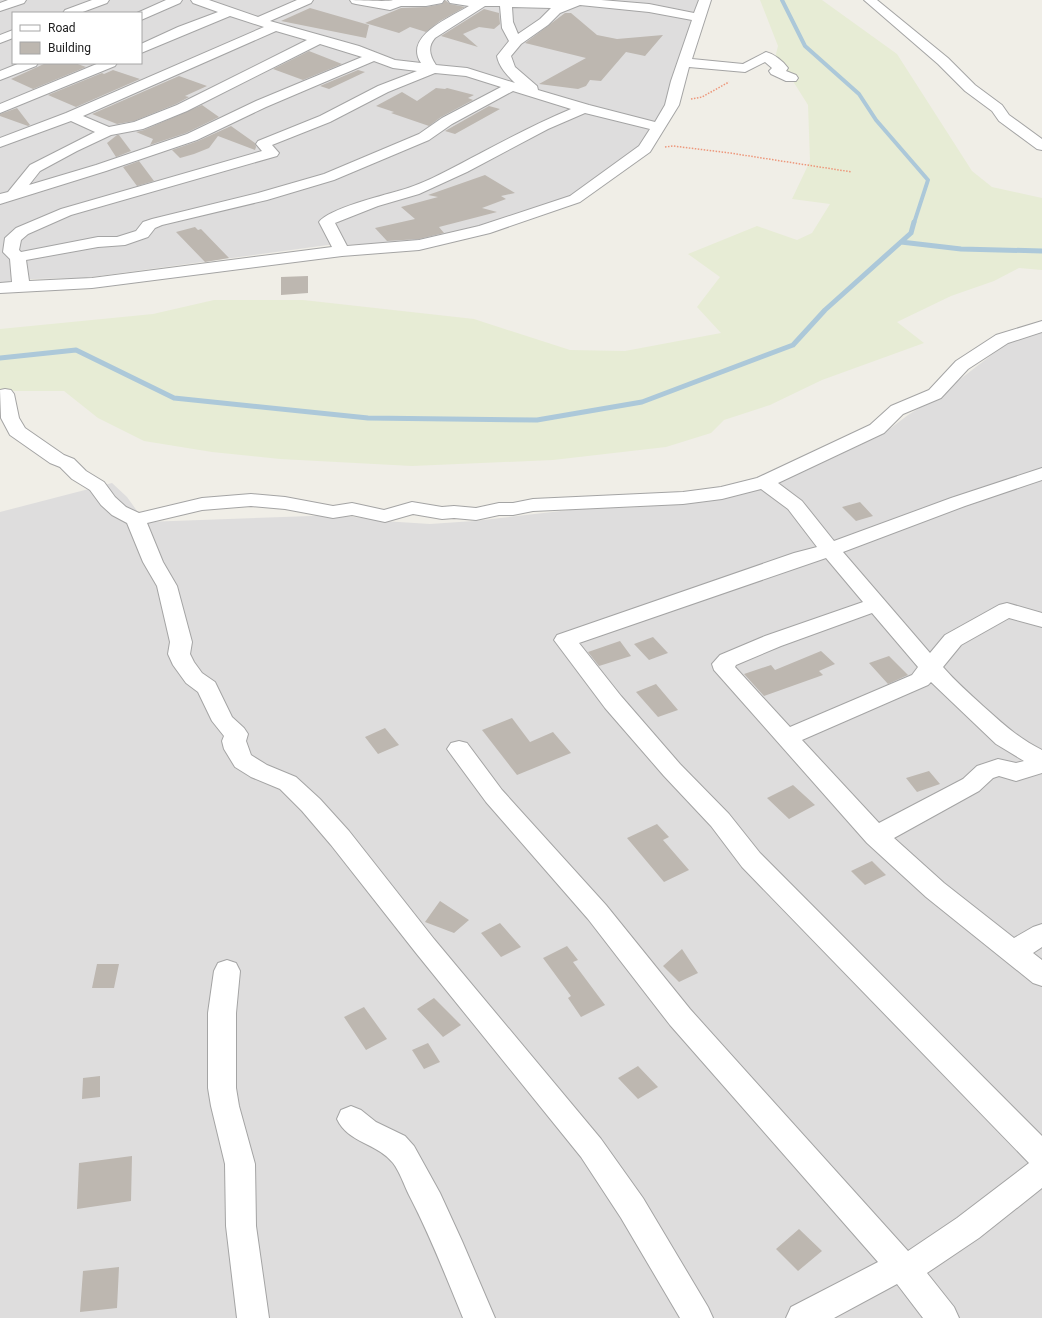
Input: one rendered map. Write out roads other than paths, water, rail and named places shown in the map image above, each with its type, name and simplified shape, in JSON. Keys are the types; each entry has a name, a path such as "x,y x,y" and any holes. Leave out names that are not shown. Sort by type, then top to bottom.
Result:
{"street":[{"path":"0,7 20,0"},
{"path":"72,12 103,0"},
{"path":"142,16 176,0"},
{"path":"259,21 307,0"},
{"path":"356,0 390,6 400,1 426,2 438,0"},
{"path":"454,0 464,2 484,1 542,5 581,2 654,9 699,18"},
{"path":"0,288 92,283 342,251 407,246 443,240 484,230 575,199 645,149 672,103 705,0"},
{"path":"870,0 943,61 970,88 997,108 1004,118 1042,146"},
{"path":"204,1 275,27 354,49 393,64 467,72 584,108 659,127"},
{"path":"432,68 425,60 423,52 425,44 432,34 484,1"},
{"path":"506,2 506,15 512,38 516,41"},
{"path":"538,94 520,81 504,59 504,56 516,41 544,22 556,10 581,2"},
{"path":"142,49 182,30 230,11"},
{"path":"0,143 71,116 275,27"},
{"path":"0,39 12,34"},
{"path":"319,39 182,108 138,126 107,132 72,148 36,168 19,208 22,231 13,238 11,252 18,257 98,242 119,242 142,234 149,225 157,222 262,197 329,177 424,137 447,121 512,86"},
{"path":"685,62 703,66 745,68 766,56 781,68 776,71 791,78"},
{"path":"19,208 101,168 192,137 262,104 373,57"},
{"path":"0,76 29,64"},
{"path":"0,109 108,64"},
{"path":"19,208 52,219 66,212 270,154 272,153 263,144 324,119 383,89 432,68"},
{"path":"342,251 327,222 330,218 414,191 462,169 543,126 584,108"},
{"path":"71,116 107,132"},
{"path":"18,257 21,286"},
{"path":"6,375 3,398 10,418 17,431 57,459 70,466 78,475 97,486 108,501 119,512 136,520 202,504 251,500 285,503 333,512 352,509 385,516 412,508 442,513 454,512 476,514 499,509 513,509 533,505 683,498 722,493 764,482 877,430 897,410 935,394 967,361 1002,339 1042,326"},
{"path":"1042,474 950,505 830,550 802,558 564,640 613,702 672,770 720,820 751,860 1042,1156"},
{"path":"764,482 795,506 830,550 932,667 945,684 1004,738 1022,751 1042,760"},
{"path":"136,520 154,562 167,586 182,642 179,654 184,665 194,678 207,687 223,721 236,734 234,741 236,750 243,761 259,771 288,783 311,805 340,838 430,952 592,1148 632,1208 697,1318"},
{"path":"877,604 773,641 728,660 723,664 724,670 787,737 876,836 929,885 1042,975"},
{"path":"787,737 920,680 953,640 1007,610 1042,620"},
{"path":"459,748 494,796 597,912 680,1017 903,1268 943,1318"},
{"path":"876,836 971,785 985,772 998,767 1016,772 1042,765"},
{"path":"1013,952 1042,934"},
{"path":"227,971 222,1013 222,1088 224,1106 240,1164 240,1226 253,1318"},
{"path":"350,1119 366,1131 395,1145 404,1155 432,1210 479,1318"},
{"path":"802,1318 903,1268 968,1228 1042,1170"}],"waterway":[{"path":"782,0 805,46 859,94 876,120 928,180 914,223"},
{"path":"0,358 76,350 174,398 368,418 537,420 642,402 793,345 825,310 911,233 914,222"},
{"path":"901,242 961,249 1042,251"}]}
